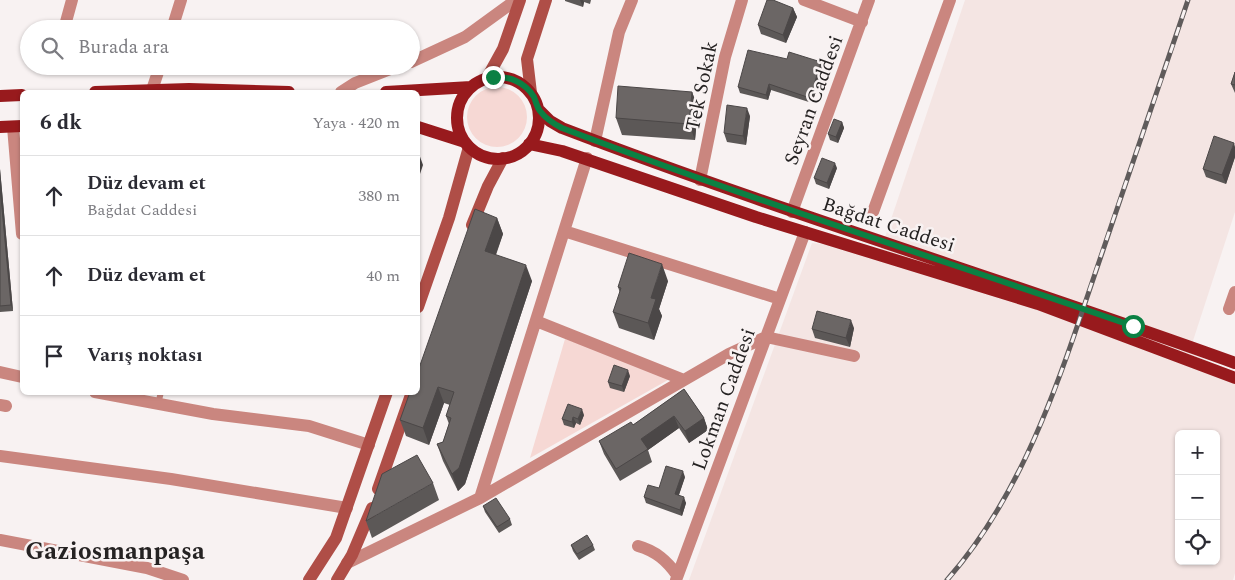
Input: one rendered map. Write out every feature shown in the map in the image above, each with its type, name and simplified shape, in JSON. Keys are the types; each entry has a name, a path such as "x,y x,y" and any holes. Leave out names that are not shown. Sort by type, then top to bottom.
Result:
{"main road":[{"path":"420,128 467,145 485,157 503,158 515,155 529,144 538,128 538,109 531,93 522,84 511,78 499,76 487,78 471,87 463,96 457,114 458,126 467,145"},
{"path":"420,90 471,87"},
{"path":"152,90 223,90"},
{"path":"0,96 20,95"},
{"name":"Bağdat Caddesi","path":"538,109 555,125 700,180 1019,286 1235,363"},
{"name":"Bağdat Caddesi","path":"529,144 586,158 805,232 1038,304 1235,378"}],"street":[{"path":"66,20 72,0"},
{"path":"175,20 182,0"},
{"path":"420,58 465,37 516,0"},
{"path":"487,78 502,49 520,0"},
{"path":"531,93 527,59 546,0"},
{"path":"595,141 619,32 632,0"},
{"name":"Tek Sokak","path":"700,180 725,57 742,0"},
{"path":"804,0 862,22"},
{"name":"Seyran Caddesi","path":"792,212 870,0"},
{"path":"873,212 950,0"},
{"path":"152,90 157,75"},
{"path":"344,90 355,83 375,75"},
{"path":"12,127 20,213"},
{"path":"420,301 449,218 467,145"},
{"path":"466,241 485,192 503,158"},
{"path":"480,498 586,158"},
{"path":"564,231 780,299"},
{"name":"Lokman Caddesi","path":"677,578 805,232"},
{"path":"1229,309 1235,292"},
{"path":"536,321 684,380"},
{"path":"347,562 480,498 729,354 766,337 854,356"},
{"path":"0,372 20,377"},
{"path":"128,395 160,398 213,414 309,426 368,445"},
{"path":"310,580 336,538 386,395"},
{"path":"337,580 368,519 411,395"},
{"path":"0,456 171,479 347,508"},
{"path":"0,540 146,568 183,580"},
{"path":"638,546 651,550 662,557 677,578"}],"shaded area":[{"path":"965,0 1235,0 1235,212 1189,353 1235,372 1235,573 1233,580 689,580 812,243 881,249"},
{"path":"491,87 503,87 519,95 525,105 527,117 525,129 519,139 503,147 491,147 475,139 467,123 467,111 475,95"},
{"path":"565,339 675,376 530,458"}],"building":[{"path":"767,0 773,0 793,8 783,35 758,25"},
{"path":"748,50 787,59 789,52 821,62 810,98 769,84 766,95 738,87"},
{"path":"1235,72 1235,85 1231,84"},
{"path":"618,86 692,92 689,124 616,118"},
{"path":"727,105 747,108 743,136 724,133"},
{"path":"834,119 842,122 836,137 828,134"},
{"path":"1214,136 1234,143 1222,175 1203,169"},
{"path":"822,158 835,163 827,183 814,178"},
{"path":"0,187 11,305 0,306"},
{"path":"475,209 497,218 485,251 526,265 459,468 452,474 437,444 443,442 451,418 446,416 454,392 438,387 423,428 400,420 409,395 420,395 420,365"},
{"path":"629,253 662,264 651,298 656,299 648,323 613,312 621,288 618,287"},
{"path":"817,311 851,320 846,338 812,329"},
{"path":"614,365 628,370 622,386 608,382"},
{"path":"684,389 704,418 685,431 674,416 641,439 648,449 616,469 599,441 631,422 633,425"},
{"path":"568,404 582,409 578,419 573,417 572,422 562,419"},
{"path":"417,455 433,483 366,521 382,474"},
{"path":"666,466 683,471 675,494 684,497 680,510 644,497 648,485 659,488"},
{"path":"496,498 510,519 497,527 483,506"},
{"path":"587,535 593,545 577,554 571,545"}],"railway":[{"path":"947,580 991,520 1010,488 1042,420 1069,350 1188,0"}],"district":[{"name":"Gaziosmanpaşa","path":"115,550"}],"route":[{"path":"493,77 511,78 522,84 531,93 538,109 555,125 661,167 1019,286 1133,326"}]}
